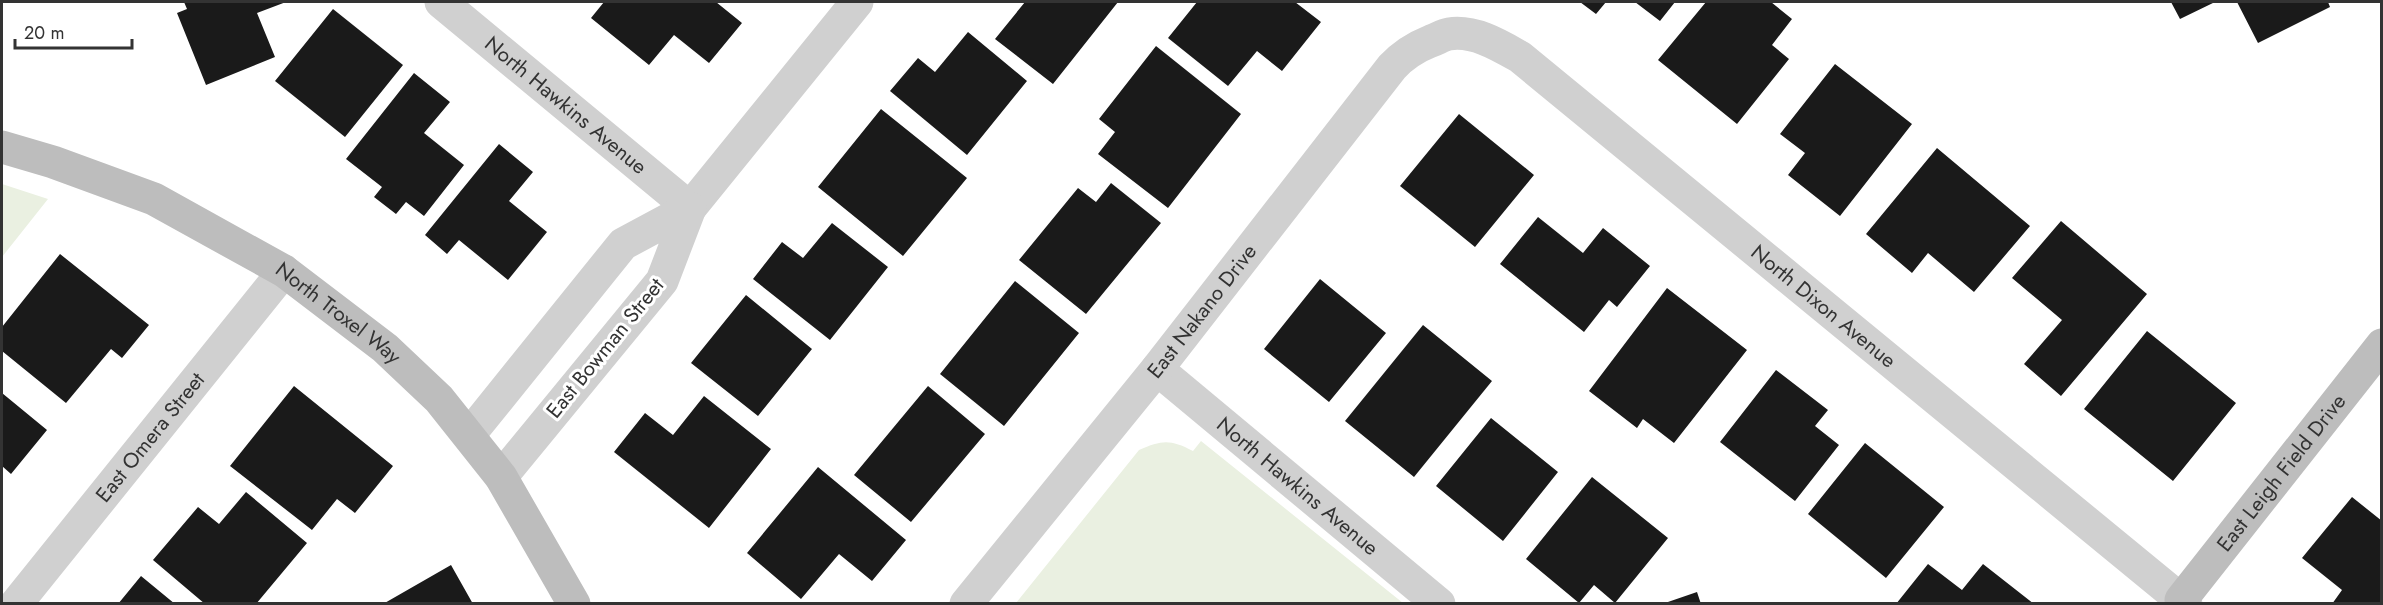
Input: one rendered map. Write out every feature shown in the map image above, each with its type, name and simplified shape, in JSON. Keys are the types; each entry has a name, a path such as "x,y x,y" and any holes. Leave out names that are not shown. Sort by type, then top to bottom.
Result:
{"street":[{"name":"North Hawkins Avenue","path":"441,2 690,208"},
{"name":"East Bowman Street","path":"501,477 662,281 690,208 857,2"},
{"name":"East Nakano Drive","path":"966,603 1157,369 1392,67 1420,45 1449,34"},
{"name":"North Dixon Avenue","path":"1449,34 1472,35 1494,43 1520,57 2184,602"},
{"name":"North Troxel Way","path":"2,147 53,162 154,199 284,271 385,348 439,399 501,477 574,603"},
{"name":"East Bowman Street","path":"469,435 623,244 690,208"},
{"name":"East Omera Street","path":"16,603 284,271"},
{"name":"East Leigh Field Drive","path":"2184,602 2382,345"},
{"name":"North Hawkins Avenue","path":"1157,369 1439,603"}],"green space":[{"path":"2,184 48,199 2,257"},
{"path":"1201,441 1403,603 1016,603 1139,450 1166,442 1178,444 1193,451"}],"building":[{"path":"184,2 286,2 257,13 275,57 206,85 177,13 187,9"},
{"path":"604,2 716,2 742,23 709,63 674,35 649,65 591,18"},
{"path":"1025,2 1118,2 1053,84 995,39"},
{"path":"1197,2 1295,2 1321,22 1282,71 1257,51 1228,86 1168,38"},
{"path":"1580,2 1606,2 1596,14"},
{"path":"1635,2 1675,2 1660,21"},
{"path":"1706,2 1771,2 1792,19 1772,45 1789,59 1737,124 1658,60"},
{"path":"2171,2 2215,2 2180,19"},
{"path":"2237,2 2328,2 2330,7 2258,43"},
{"path":"333,9 403,65 345,137 275,81"},
{"path":"968,32 1027,81 967,155 890,91 918,58 935,72"},
{"path":"1156,46 1241,114 1168,208 1098,154 1115,132 1099,119"},
{"path":"1835,64 1912,124 1840,216 1788,175 1805,153 1780,134"},
{"path":"414,73 450,102 424,133 464,165 424,216 406,202 396,214 374,197 382,187 346,159"},
{"path":"881,109 967,178 903,256 818,187"},
{"path":"1459,114 1534,175 1475,247 1400,186"},
{"path":"499,144 533,172 509,201 547,232 508,280 459,240 447,254 425,235"},
{"path":"1937,148 2030,226 1974,292 1928,253 1912,273 1866,234"},
{"path":"1111,183 1161,223 1086,314 1019,260 1078,188 1096,202"},
{"path":"1538,217 1583,253 1603,228 1650,266 1617,307 1609,300 1584,332 1500,264"},
{"path":"2061,221 2147,294 2061,396 2024,364 2062,320 2012,278"},
{"path":"832,223 888,267 830,340 753,279 782,242 803,258"},
{"path":"60,254 149,325 122,358 111,349 66,403 2,351 2,327"},
{"path":"1320,279 1386,333 1329,402 1264,349"},
{"path":"1015,281 1079,333 1004,426 940,374"},
{"path":"1667,288 1747,350 1674,443 1643,419 1637,428 1589,391"},
{"path":"746,295 812,349 758,416 691,363"},
{"path":"1423,325 1492,381 1414,477 1345,421"},
{"path":"2147,331 2236,403 2173,481 2084,409"},
{"path":"1776,370 1828,410 1815,426 1839,445 1795,501 1720,442"},
{"path":"294,386 393,466 355,513 337,499 312,530 230,466"},
{"path":"928,386 985,434 911,522 854,475"},
{"path":"2,393 47,430 11,474 2,466"},
{"path":"704,396 771,449 709,528 614,452 645,413 673,435"},
{"path":"1491,418 1558,472 1503,541 1436,486"},
{"path":"1865,443 1944,507 1886,578 1808,514"},
{"path":"818,467 906,540 872,581 839,554 801,599 747,553"},
{"path":"1592,477 1668,538 1615,603 1594,585 1579,603 1526,559"},
{"path":"246,492 307,543 256,604 205,604 153,560 198,507 219,524"},
{"path":"2352,497 2382,521 2382,604 2332,604 2342,590 2302,558"},
{"path":"1928,564 1962,590 1983,564 2034,604 1896,604"},
{"path":"451,565 473,604 383,604"},
{"path":"141,576 175,604 118,604"},
{"path":"1697,592 1701,604 1665,604 1665,603"}]}
